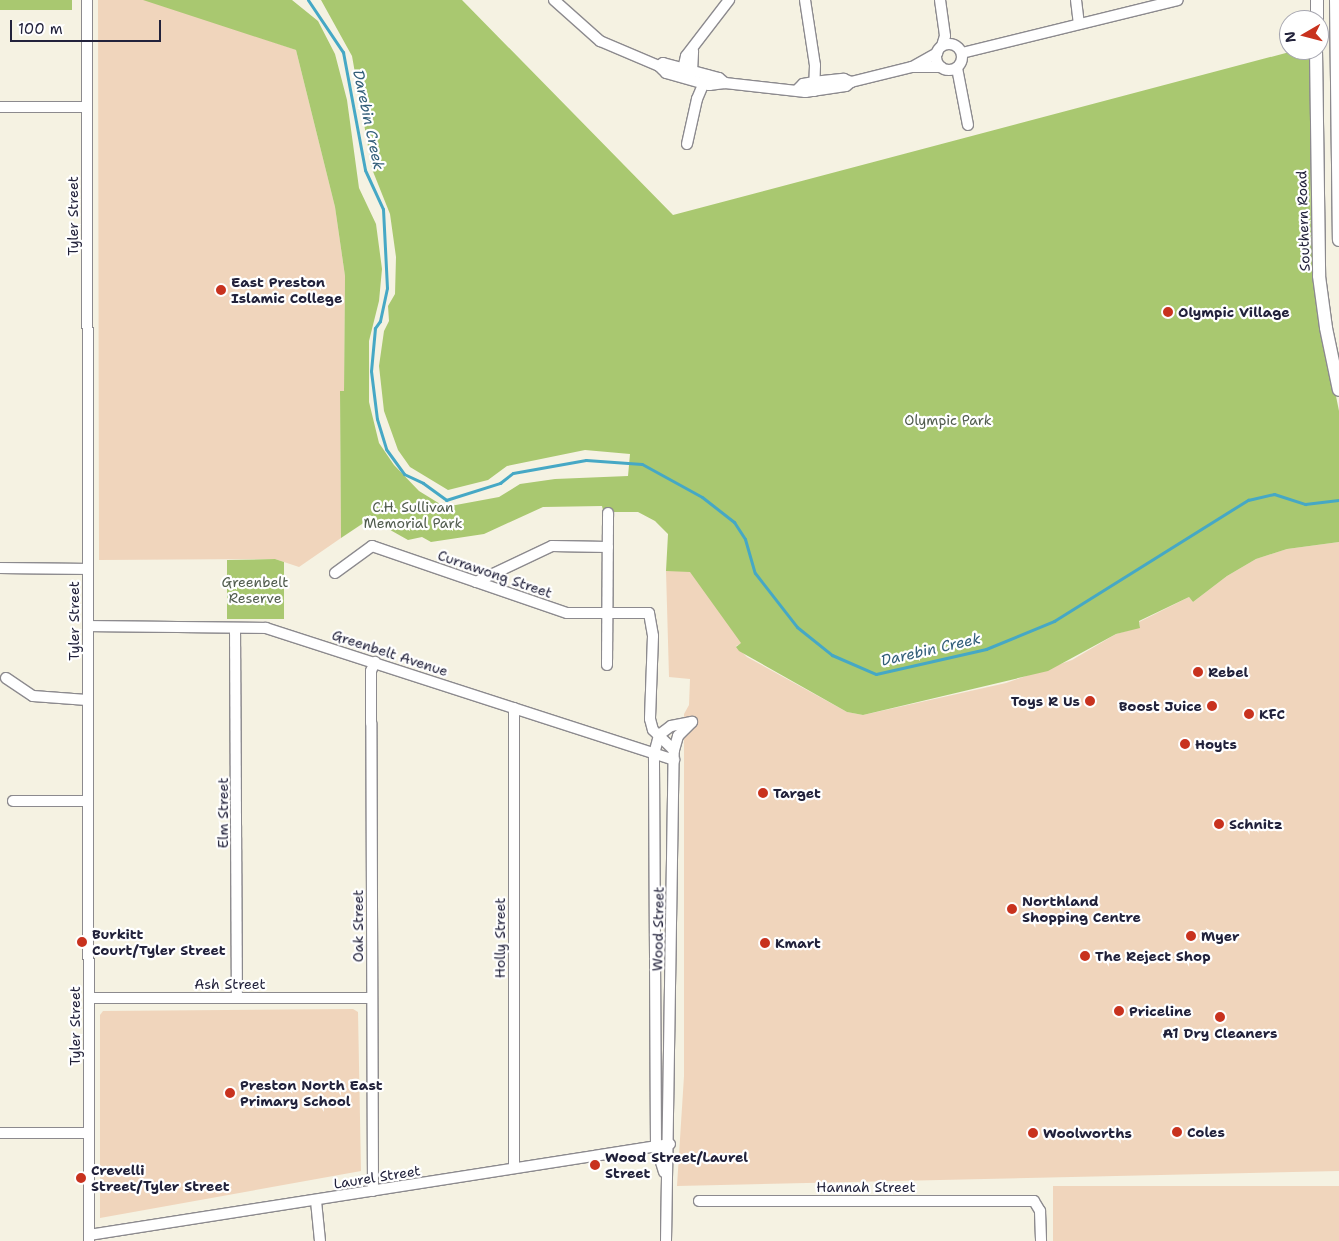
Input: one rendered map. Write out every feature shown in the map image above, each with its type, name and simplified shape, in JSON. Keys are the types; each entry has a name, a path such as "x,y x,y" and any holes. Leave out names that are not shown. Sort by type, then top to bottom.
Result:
{"main road":[{"path":"1336,0 1339,240"},
{"name":"Southern Road","path":"1316,60 1319,276 1326,328 1339,390"}],"street":[{"name":"Tyler Street","path":"87,0 89,1238"},
{"path":"697,99 686,56 693,51 729,0"},
{"path":"805,0 819,86"},
{"path":"940,0 944,44 949,68 957,80 968,125"},
{"path":"1076,0 1079,24"},
{"path":"944,44 962,53 1178,0"},
{"path":"559,2 600,41 659,66 666,73 691,74"},
{"path":"912,67 944,44"},
{"path":"659,66 663,63 719,86 725,84 798,89 819,86 846,86 851,82 912,67 949,68 961,63 962,53"},
{"path":"687,144 697,99 706,80"},
{"path":"0,108 86,107"},
{"path":"607,665 608,513"},
{"name":"Currawong Street","path":"335,573 372,546 567,613 643,611 649,613 652,619 650,719 658,735"},
{"path":"476,582 552,546 608,547"},
{"path":"0,568 87,569"},
{"name":"Greenbelt Avenue","path":"89,626 266,628 654,754 674,755"},
{"name":"Elm Street","path":"234,628 237,998"},
{"name":"Oak Street","path":"373,1191 370,723 371,671 375,662"},
{"path":"6,678 33,696 87,700"},
{"name":"Holly Street","path":"514,708 514,1168"},
{"name":"Wood Street","path":"666,1178 656,1146 654,754 658,735 671,726 692,722 678,736 674,755 670,1144 666,1178 666,1241"},
{"path":"658,735 674,755"},
{"path":"13,801 88,801"},
{"path":"653,813 664,812 673,802"},
{"name":"Ash Street","path":"89,998 372,998"},
{"path":"0,1134 89,1133"},
{"name":"Laurel Street","path":"89,1238 670,1144"},
{"path":"316,1201 320,1241"},
{"name":"Hannah Street","path":"699,1201 1034,1201 1040,1211 1040,1241"}],"shaded area":[{"name":"East Preston Islamic College","path":"98,0 151,0 296,50 335,207 345,276 344,391 340,391 341,538 299,567 275,559 99,560"},
{"name":"Northland Shopping Centre","path":"1339,542 1339,1171 677,1186 684,1076 684,714 689,705 690,679 669,677 666,571 690,571 742,643 736,646 747,657 847,712 863,715 1006,683 1072,660 1116,634 1140,627 1139,622 1189,597 1193,602 1227,576 1256,559 1287,549"},
{"name":"Preston North East Primary School","path":"353,1009 358,1012 361,1171 100,1218 100,1015 103,1011"},
{"path":"1053,1186 1339,1186 1339,1241 1053,1241"}],"green space":[{"path":"0,0 72,0 72,10 0,10"},
{"name":"Olympic Park","path":"143,0 292,0 318,21 335,54 347,100 359,188 376,224 382,269 379,301 369,341 369,402 379,443 394,465 419,491 445,507 499,497 520,484 555,479 628,476 630,454 585,450 507,466 488,480 448,490 410,467 398,450 384,411 379,366 384,331 389,321 388,306 395,294 396,257 390,214 372,169 352,56 321,0 462,0 673,215 1279,55 1279,60 1310,60 1311,241 1323,332 1339,411 1339,542 1287,549 1256,559 1227,576 1193,602 1189,597 1139,621 1140,628 1116,634 1048,671 863,715 847,712 739,651 736,647 741,643 690,572 666,571 668,534 655,521 638,512 612,512 603,510 602,506 543,507 484,534 431,542 422,537 408,540 376,522 374,516 341,538 340,391 344,391 345,276 335,207 296,50"},
{"name":"Greenbelt Reserve","path":"275,559 284,562 284,619 227,619 227,560"}],"waterway":[{"name":"Darebin Creek","path":"308,0 343,52 365,170 383,209 387,288 380,321 375,328 371,371 377,419 386,449 404,474 423,483 446,500 500,483 513,473 586,460 642,464 702,497 734,522 745,539 755,573 797,627 832,655 876,674 986,649 1054,621 1248,500 1274,494 1305,504 1339,500"}],"place":[{"name":"East Preston Islamic College","path":"221,290"},
{"name":"Olympic Village","path":"1168,312"},
{"name":"Rebel","path":"1198,672"},
{"name":"Toys R Us","path":"1090,701"},
{"name":"Boost Juice","path":"1212,706"},
{"name":"KFC","path":"1249,714"},
{"name":"Hoyts","path":"1185,744"},
{"name":"Target","path":"763,793"},
{"name":"Schnitz","path":"1219,824"},
{"name":"Northland Shopping Centre","path":"1012,909"},
{"name":"Myer","path":"1191,936"},
{"name":"Burkitt Court/Tyler Street","path":"82,942"},
{"name":"Kmart","path":"765,943"},
{"name":"The Reject Shop","path":"1085,956"},
{"name":"Priceline","path":"1119,1011"},
{"name":"A1 Dry Cleaners","path":"1220,1017"},
{"name":"Preston North East Primary School","path":"230,1093"},
{"name":"Coles","path":"1177,1132"},
{"name":"Woolworths","path":"1033,1133"},
{"name":"Wood Street/Laurel Street","path":"595,1165"},
{"name":"Crevelli Street/Tyler Street","path":"81,1178"}],"park label":[{"name":"C.H. Sullivan Memorial Park","path":"413,516"}]}
